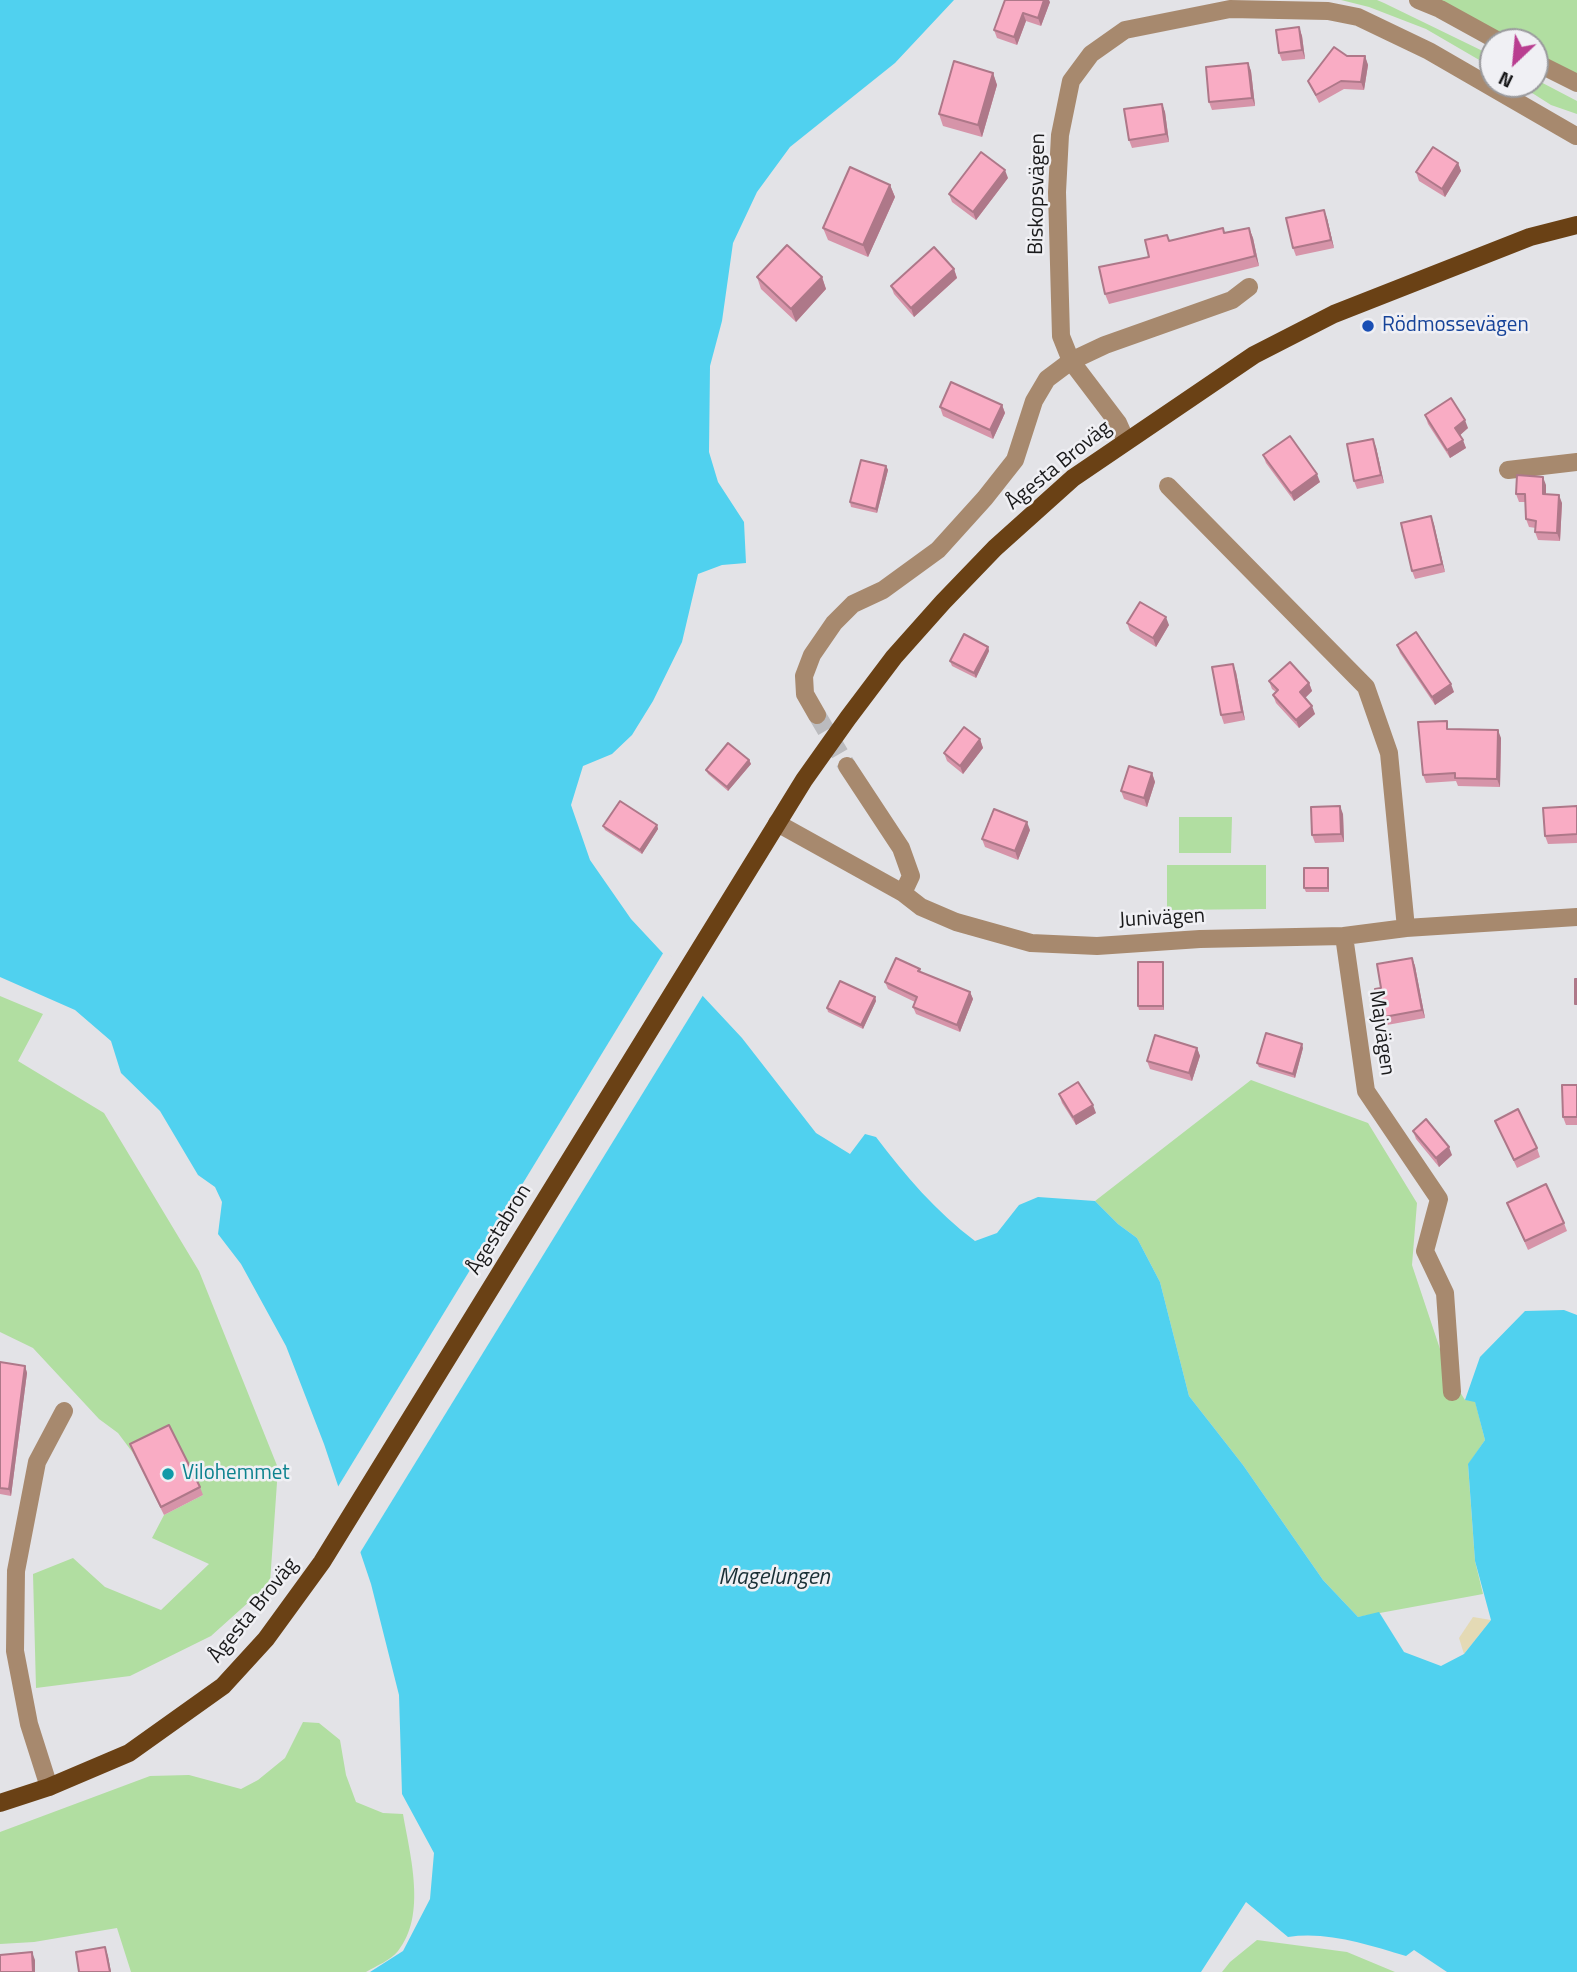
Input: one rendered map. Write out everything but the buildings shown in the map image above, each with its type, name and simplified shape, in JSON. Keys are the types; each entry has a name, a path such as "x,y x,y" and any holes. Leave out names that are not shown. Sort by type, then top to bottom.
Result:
{"main road":[{"name":"Ågesta Broväg","path":"716,923 777,823 848,718 894,657 995,548 1073,478 1254,355 1334,314 1530,237 1577,225"},
{"name":"Ågestabron","path":"322,1562 716,923"},
{"name":"Ågesta Broväg","path":"0,1802 49,1787 129,1753 223,1686 266,1639 322,1562"}],"street":[{"path":"1418,0 1479,30"},
{"name":"Biskopsvägen","path":"1126,441 1118,423 1071,361 1061,337 1057,192 1060,135 1071,81 1091,54 1125,30 1230,9 1328,11 1359,17 1429,51 1576,136"},
{"path":"1549,69 1577,83"},
{"path":"817,715 805,694 804,676 812,655 834,623 853,604 883,590 938,550 985,498 1015,460 1034,401 1047,379 1071,361 1105,345 1232,300 1249,287"},
{"path":"1508,470 1577,462"},
{"path":"1168,486 1366,687 1389,753 1406,928"},
{"path":"847,766 901,848 911,876 903,893"},
{"name":"Junivägen","path":"777,823 903,893 921,907 956,922 1031,943 1097,946 1200,939 1344,936 1406,928 1577,917"},
{"name":"Majvägen","path":"1344,936 1366,1090 1439,1199 1425,1251 1446,1293 1452,1392"},
{"path":"49,1787 29,1724 15,1651 16,1571 37,1462 64,1411"}],"green space":[{"path":"1341,0 1377,0 1384,3 1479,49 1479,60 1426,29 1369,7"},
{"path":"1418,0 1577,0 1577,83 1549,69 1549,28 1479,28 1479,31"},
{"path":"1549,86 1577,101 1577,114 1540,98 1549,98"},
{"path":"1179,817 1232,817 1231,853 1179,853"},
{"path":"1167,865 1266,865 1266,909 1167,910"},
{"path":"0,996 43,1014 18,1061 104,1113 199,1271 278,1468 270,1583 211,1636 130,1676 36,1688 33,1574 73,1558 105,1587 161,1610 209,1564 152,1538 164,1515 203,1495 133,1453 118,1433 99,1419 33,1348 0,1332"},
{"path":"1251,1080 1368,1123 1417,1203 1412,1265 1448,1373 1465,1400 1475,1401 1485,1440 1468,1465 1475,1561 1483,1594 1358,1617 1323,1580 1243,1465 1189,1396 1160,1282 1137,1238 1095,1201"},
{"path":"303,1722 319,1723 340,1740 346,1775 356,1802 383,1813 403,1814 412,1866 414,1903 407,1936 391,1957 366,1972 131,1972 117,1928 34,1942 0,1944 0,1832 150,1776 189,1775 241,1789 258,1780 285,1758"},
{"path":"1257,1940 1347,1952 1395,1972 1222,1972"}],"sand":[{"path":"1473,1617 1491,1620 1464,1654 1459,1638"}],"water":[{"name":"Magelungen","path":"0,0 954,0 895,63 790,147 757,192 733,243 722,321 710,366 709,452 718,482 744,522 746,563 722,565 698,574 682,642 653,701 632,735 612,754 583,766 571,805 590,860 631,919 742,1038 816,1133 850,1154 865,1134 876,1137 922,1192 947,1218 975,1241 997,1233 1019,1205 1038,1197 1095,1201 1137,1238 1160,1282 1189,1396 1243,1465 1323,1580 1358,1617 1379,1612 1404,1652 1441,1666 1464,1654 1491,1620 1475,1561 1468,1464 1485,1440 1475,1402 1465,1400 1480,1357 1525,1311 1564,1310 1577,1315 1577,1972 1447,1972 1414,1950 1406,1956 1333,1937 1288,1937 1246,1902 1201,1972 370,1972 403,1951 430,1899 434,1853 402,1794 399,1695 371,1584 324,1444 286,1346 241,1264 218,1234 222,1202 215,1187 198,1175 160,1111 121,1073 111,1041 75,1010 0,977"}],"pier":[{"path":"665,950 705,992 358,1556 336,1490"}],"tunnel":[{"path":"817,715 847,766"}],"place":[{"name":"Rödmossevägen","path":"1368,326"},
{"name":"Vilohemmet","path":"168,1474"}]}
